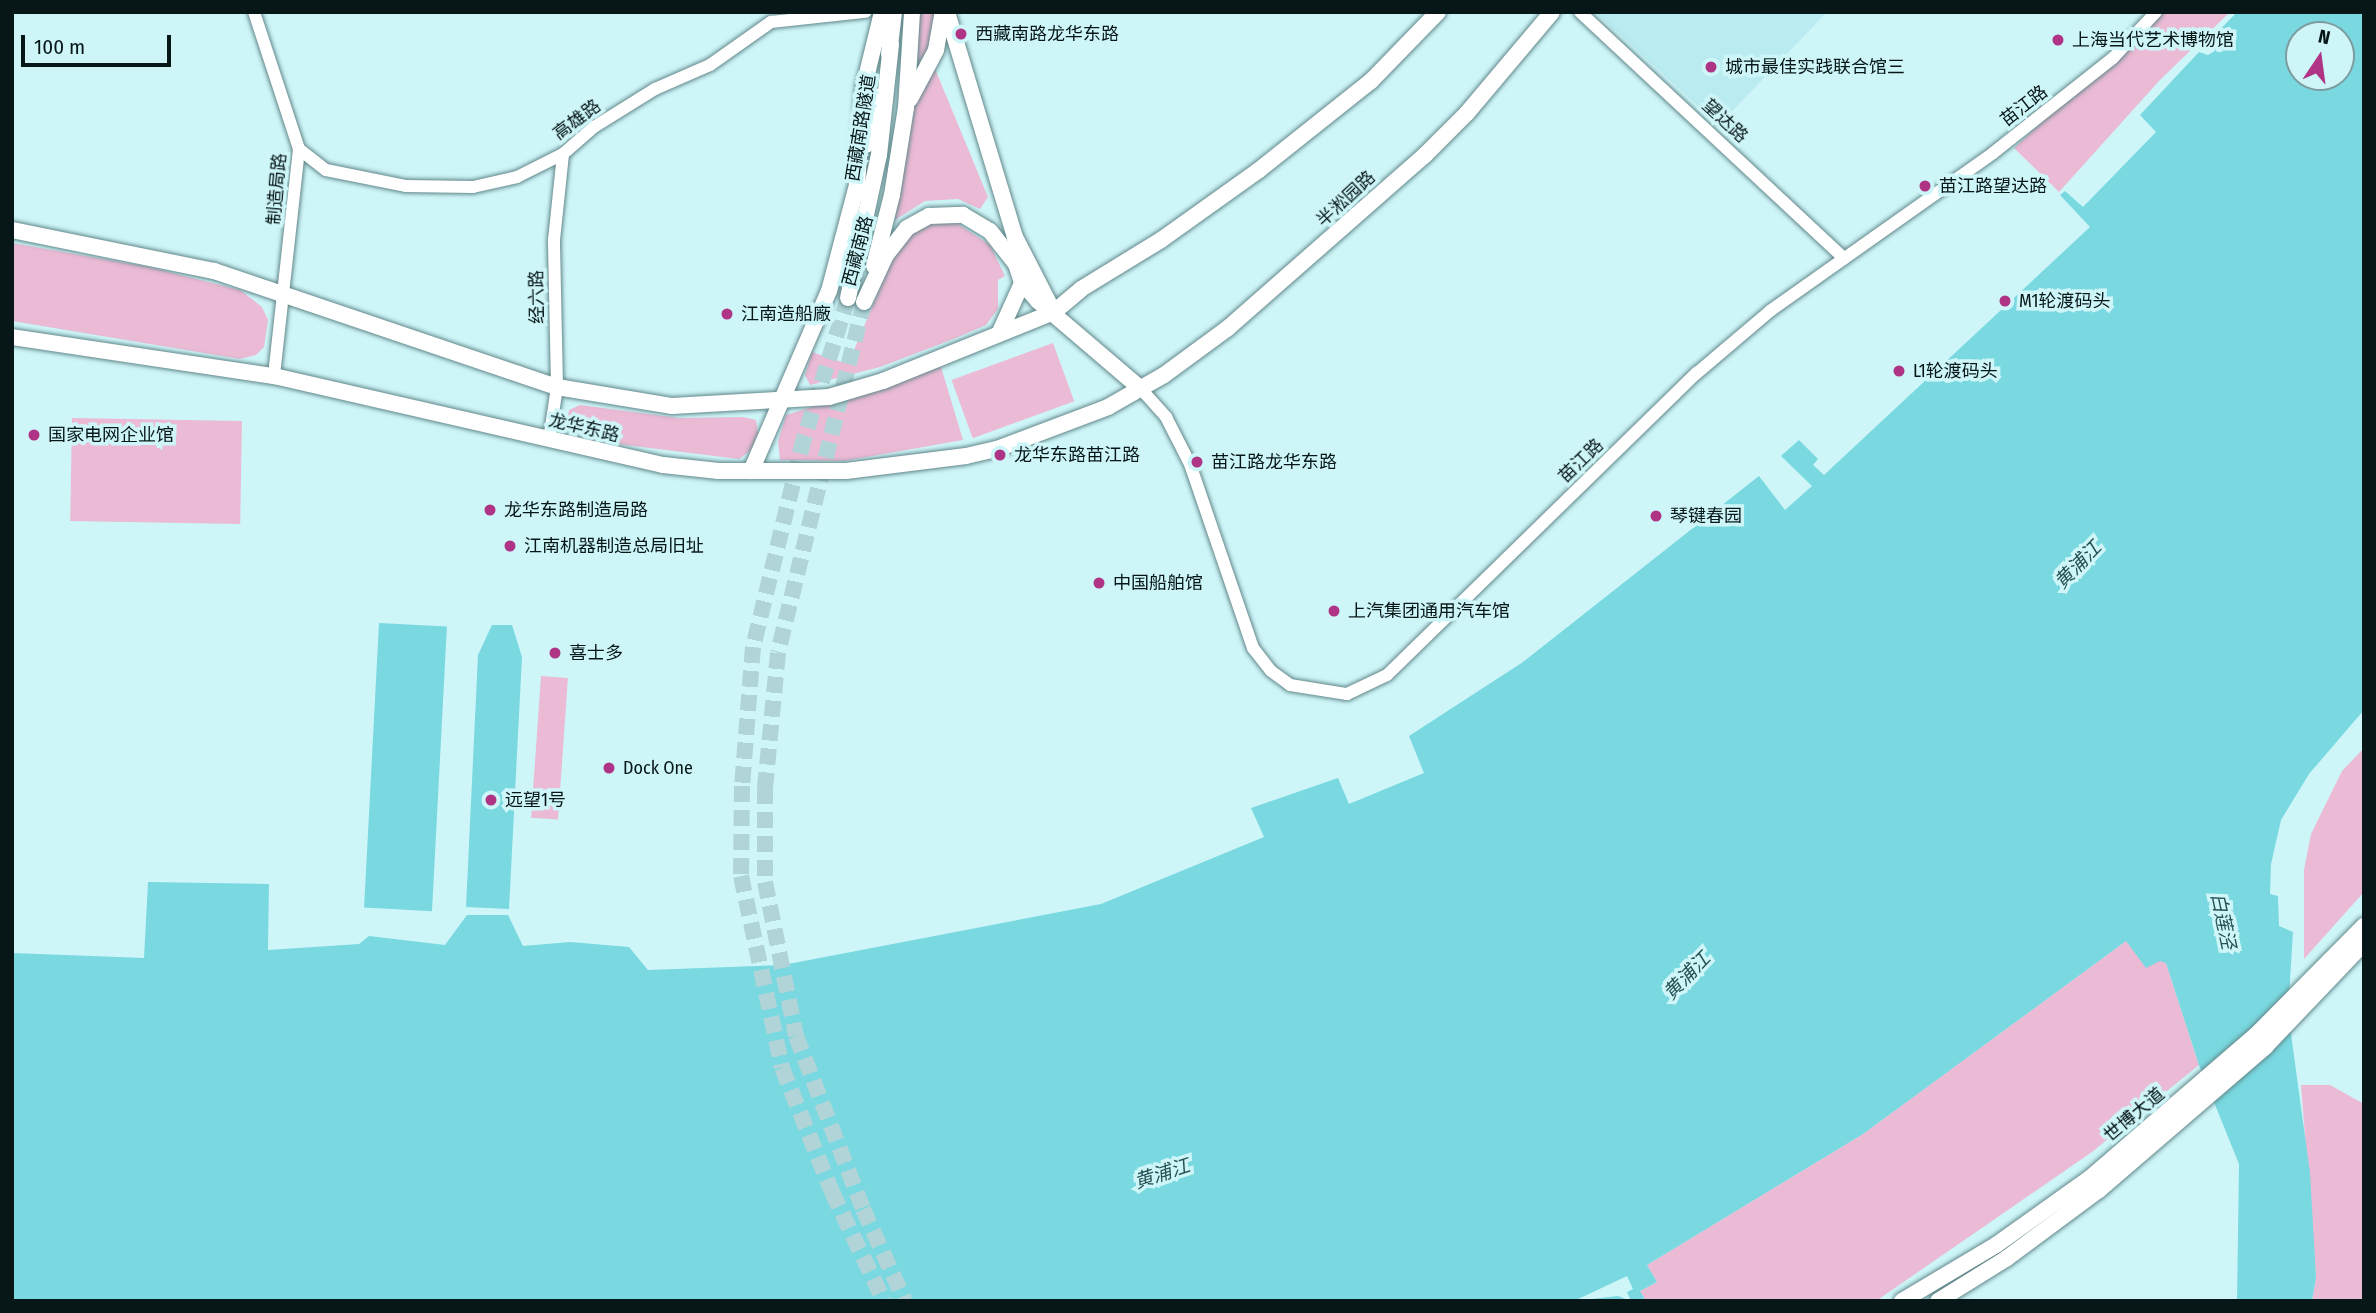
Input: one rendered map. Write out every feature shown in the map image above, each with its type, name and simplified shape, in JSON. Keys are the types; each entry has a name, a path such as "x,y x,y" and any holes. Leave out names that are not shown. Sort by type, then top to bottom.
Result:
{"main road":[{"name":"西藏南路","path":"857,185 864,86 882,12"},
{"name":"西藏南路","path":"751,471 787,397 829,291 891,45 894,12"},
{"name":"西藏南路","path":"856,300 892,195 906,108 912,12"},
{"name":"西藏南路","path":"945,12 1015,237 1054,312"},
{"path":"906,108 936,50 945,12"},
{"path":"1054,312 1081,289 1161,240 1259,170 1371,81 1438,12"},
{"name":"半淞园路","path":"1141,389 1228,328 1424,156 1467,113 1552,12"},
{"name":"西藏南路隧道","path":"856,300 879,155 891,45"},
{"name":"西藏南路","path":"856,300 907,228 946,212 975,219 990,232 1016,264 1022,283 1141,389"},
{"name":"龙华东路","path":"12,230 152,256 285,293 557,387 672,406 766,403 787,397 829,397 883,382 1054,312"},
{"path":"999,334 1022,283"},
{"name":"龙华东路","path":"12,337 274,376 663,465 751,471 846,471 965,456 1039,434 1141,389"},
{"name":"世博大道","path":"1902,1301 2094,1184 2258,1033 2364,926"},
{"name":"世博大道","path":"1938,1301 2094,1184 2265,1047 2364,943"}],"street":[{"name":"制造局路","path":"254,12 299,149 274,376"},
{"name":"高雄路","path":"299,149 326,170 363,180 438,188 517,177 563,154 594,127 655,89 710,65 771,22 865,12"},
{"name":"望达路","path":"1580,12 1844,258"},
{"name":"苗江路","path":"1141,389 1166,417 1190,464 1253,648 1271,671 1290,685 1348,694 1387,675 1697,373 1770,312 1993,153 2113,58 2156,12"},
{"name":"经六路","path":"549,440 557,387 554,240 563,154"}],"shaded area":[{"path":"917,12 939,12 933,41 918,64"},
{"path":"1595,12 1827,12 1719,125"},
{"path":"2161,12 2230,12 2159,81 2059,192 2014,148"},
{"path":"933,64 988,197 980,209 958,199 925,201 895,220 909,117"},
{"path":"935,221 955,222 990,245 1005,276 998,280 998,309 986,325 880,367 810,385 805,375 812,352 848,364 901,239"},
{"path":"12,243 149,267 240,290 262,307 268,320 264,347 256,355 240,359 12,321"},
{"path":"1053,343 1074,401 973,438 952,380"},
{"path":"941,367 963,440 844,461 780,460 778,441 786,415"},
{"path":"580,405 679,418 743,417 756,420 758,433 751,450 739,459 593,441 566,428 569,410"},
{"path":"72,418 242,421 240,524 70,521"},
{"path":"541,676 568,678 558,820 531,818"},
{"path":"2364,748 2364,892 2304,959 2304,870 2311,834 2342,771"},
{"path":"2126,941 2166,963 2199,1065 2092,1152 1876,1301 1646,1301 1640,1291 1657,1282 1647,1265 1863,1134"},
{"path":"2301,1085 2330,1085 2364,1104 2364,1301 2312,1301 2316,1277"}],"water":[{"path":"2237,12 2364,12 2364,710 2309,774 2281,820 2271,864 2270,894 2278,896 2279,926 2293,932 2288,1012 2310,1173 2316,1277 2312,1301 2237,1301 2239,1164 2199,1065 2166,963 2160,961 2146,968 2126,941 1863,1134 1647,1265 1657,1282 1640,1291 1646,1301 12,1301 12,953 144,958 148,882 269,884 268,950 359,944 369,936 445,945 467,915 508,915 523,946 570,942 629,947 648,970 783,965 1101,904 1264,837 1251,808 1338,778 1349,804 1424,773 1409,736 1523,662 1759,476 1785,510 1812,486 1781,456 1799,440 1818,459 1813,465 1824,475 2090,227 2060,195 2065,191 2083,207 2156,132 2140,115 2199,52 2208,55 2215,51 2212,38"},
{"path":"379,623 447,627 432,911 364,908"},
{"name":"远望1号","path":"492,625 512,625 522,657 509,909 466,907 478,655"}],"pier":[{"path":"1627,1276 1633,1289 1627,1292 1631,1301 1618,1296 1574,1301"}],"tunnel":[{"path":"848,298 804,438 753,647 742,786 741,876 782,1068 832,1192 884,1301"},
{"path":"864,302 778,653 765,788 765,882 796,1036 863,1209 905,1301"}],"place":[{"name":"西藏南路龙华东路","path":"961,34"},
{"name":"上海当代艺术博物馆","path":"2058,40"},
{"name":"城市最佳实践联合馆三","path":"1711,67"},
{"name":"苗江路望达路","path":"1925,186"},
{"name":"M1轮渡码头","path":"2005,301"},
{"name":"江南造船廠","path":"727,314"},
{"name":"L1轮渡码头","path":"1899,371"},
{"name":"国家电网企业馆","path":"34,435"},
{"name":"龙华东路苗江路","path":"1000,455"},
{"name":"苗江路龙华东路","path":"1197,462"},
{"name":"龙华东路制造局路","path":"490,510"},
{"name":"琴键春园","path":"1656,516"},
{"name":"江南机器制造总局旧址","path":"510,546"},
{"name":"中国船舶馆","path":"1099,583"},
{"name":"上汽集团通用汽车馆","path":"1334,611"},
{"name":"喜士多","path":"555,653"},
{"name":"Dock One","path":"609,768"},
{"name":"远望1号","path":"491,800"}],"water label":[{"name":"黄浦江","path":"2078,565"},
{"name":"白莲泾","path":"2223,921"},
{"name":"黄浦江","path":"1687,976"},
{"name":"黄浦江","path":"1162,1174"}]}
